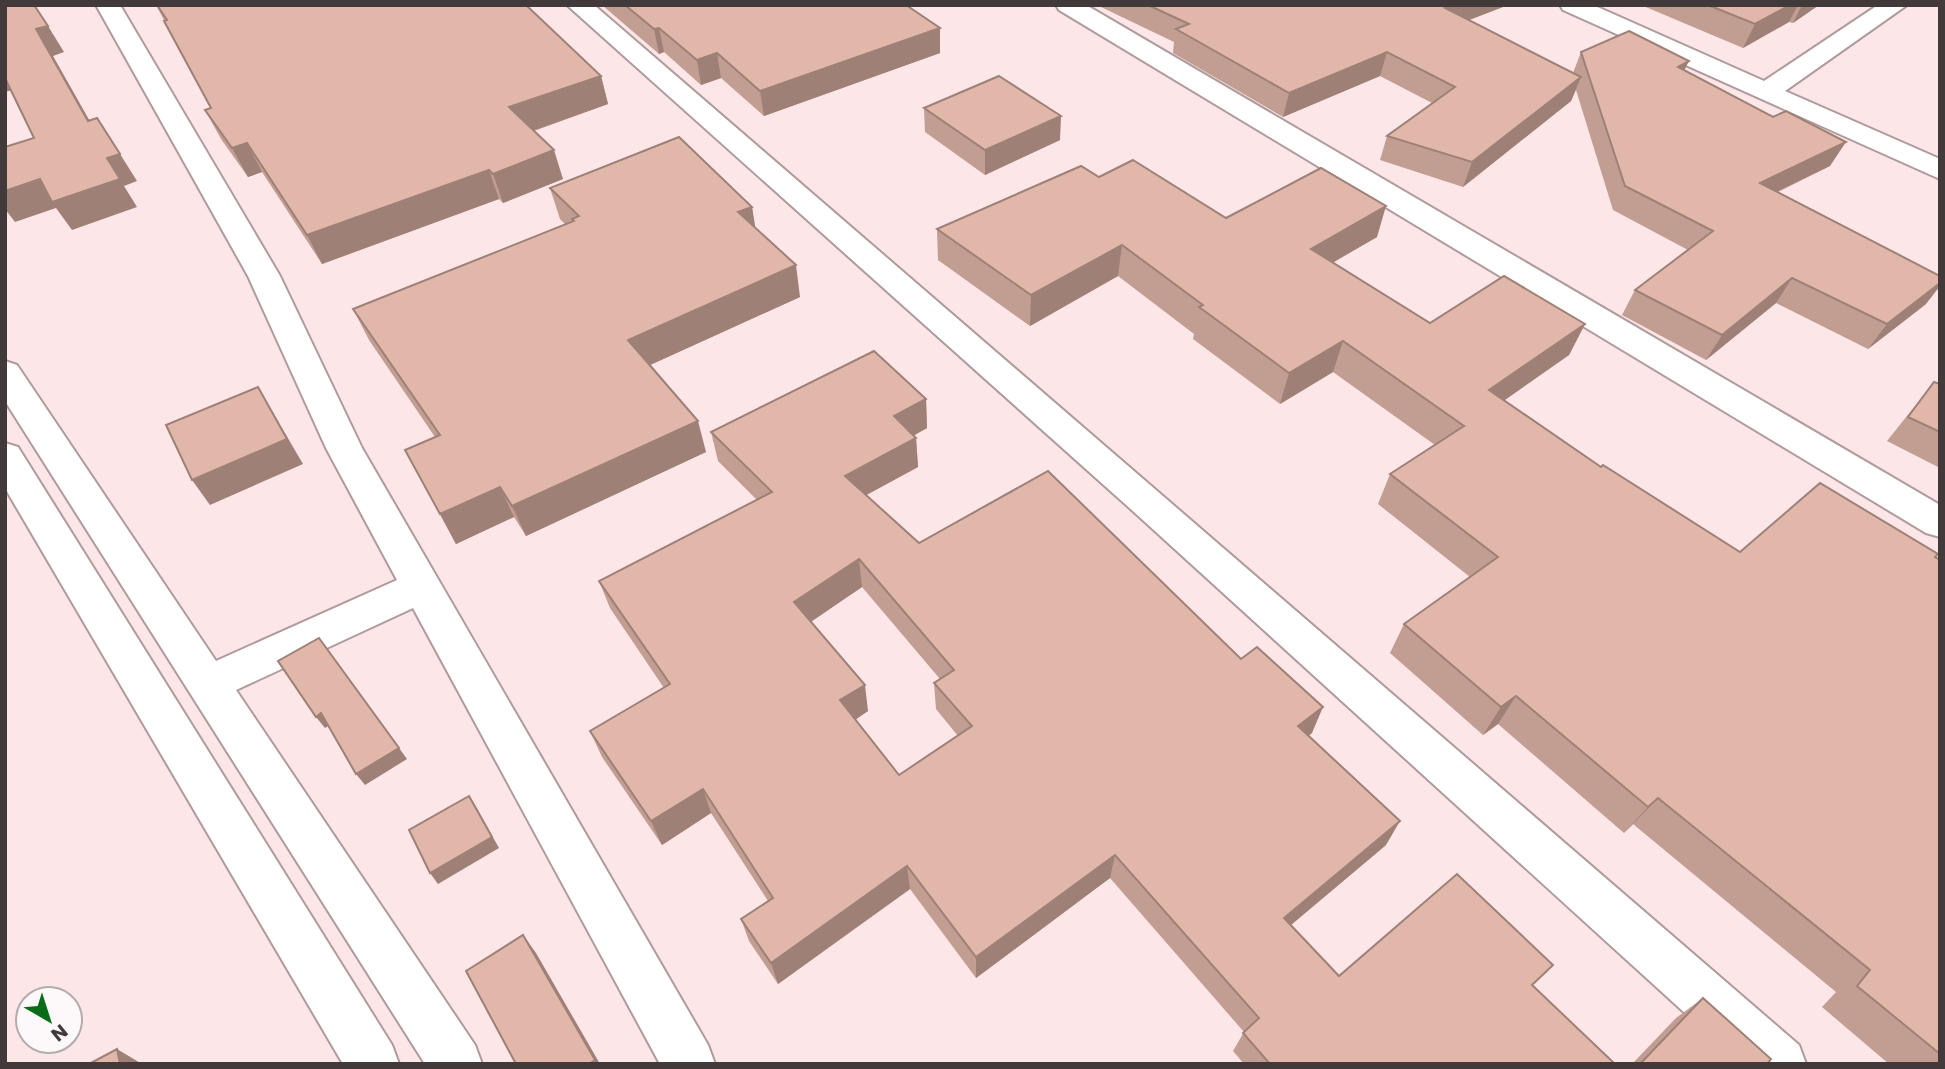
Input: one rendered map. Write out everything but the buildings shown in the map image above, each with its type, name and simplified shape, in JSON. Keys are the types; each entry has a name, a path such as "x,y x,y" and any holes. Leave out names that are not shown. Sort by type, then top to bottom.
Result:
{"street":[{"path":"108,5 264,276 344,448 689,1064"},
{"path":"1068,5 1940,523"},
{"path":"1573,5 1940,170"},
{"path":"1768,91 1895,5"},
{"path":"588,7 1780,1064"},
{"path":"5,373 456,1064"},
{"path":"5,456 373,1064"},
{"path":"207,684 423,586"}]}
